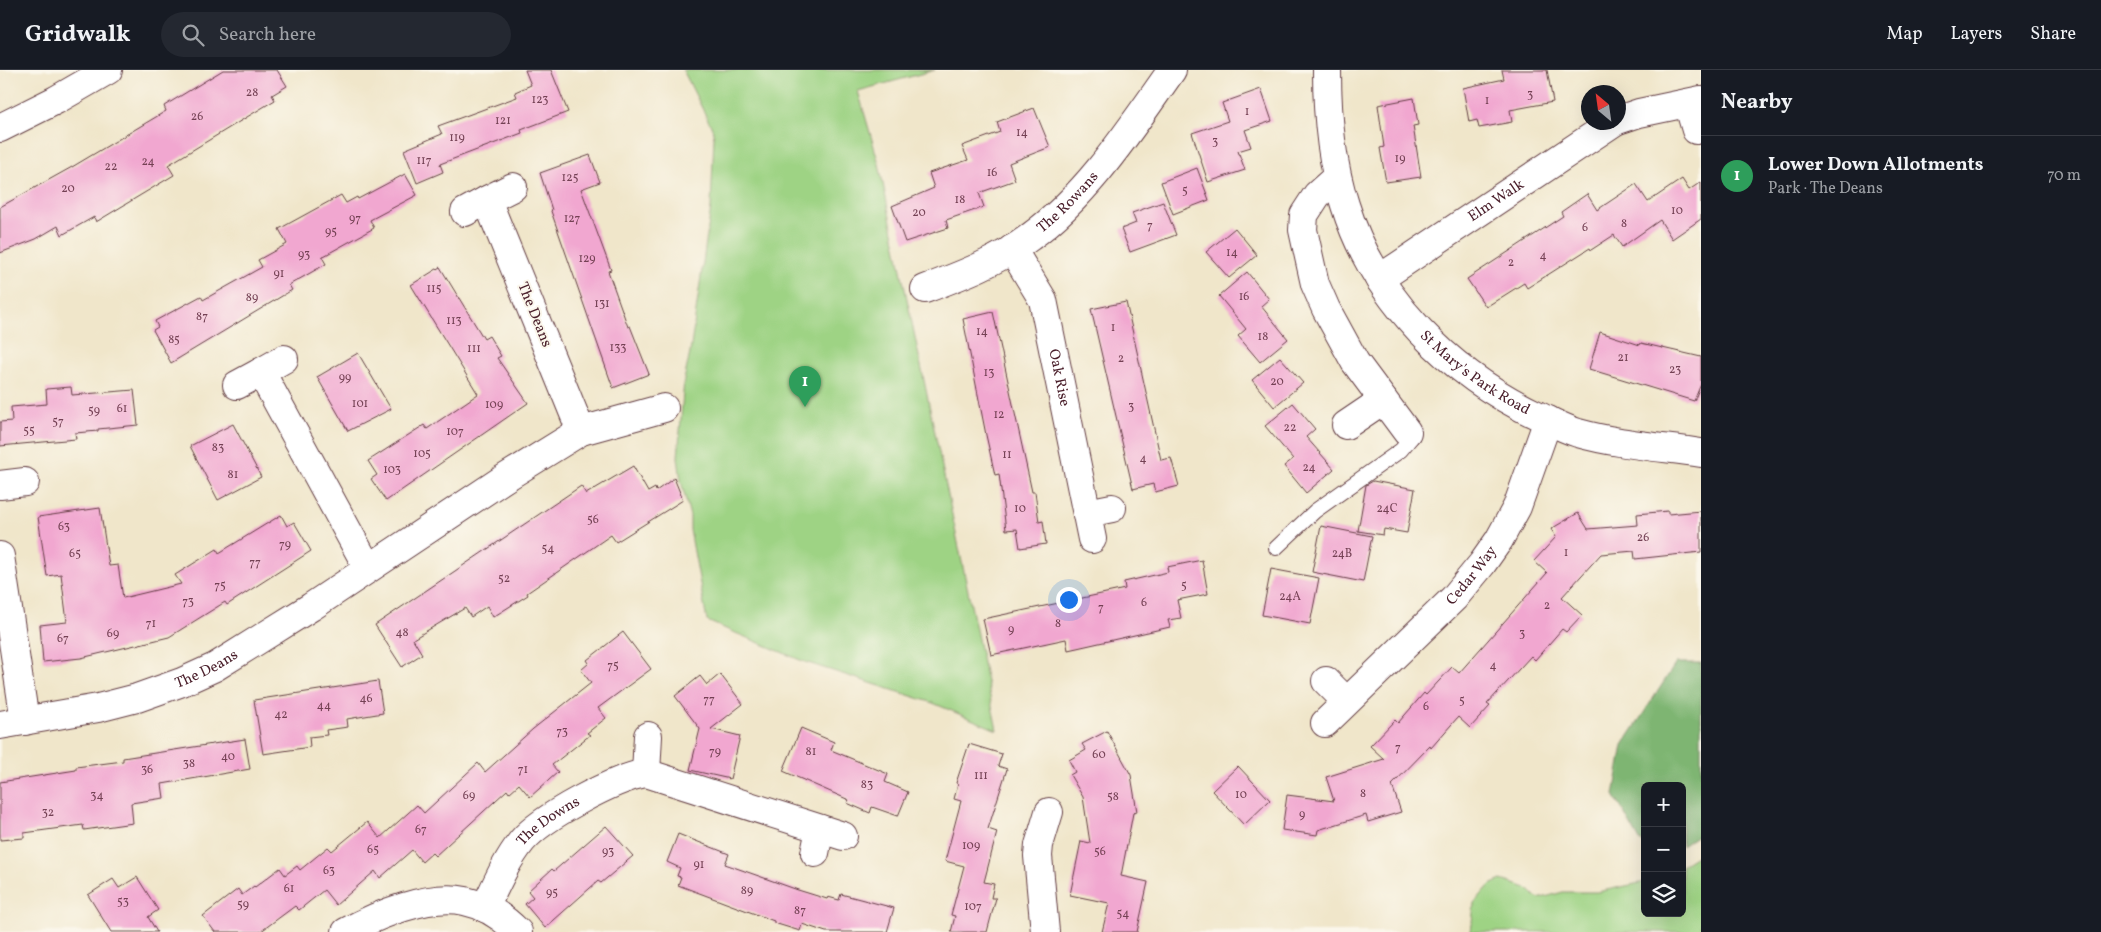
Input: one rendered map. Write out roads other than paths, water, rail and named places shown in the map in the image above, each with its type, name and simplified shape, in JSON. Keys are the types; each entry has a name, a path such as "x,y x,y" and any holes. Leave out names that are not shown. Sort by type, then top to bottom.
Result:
{"street":[{"path":"0,128 56,100 108,70"},
{"name":"The Rowans","path":"925,289 973,270 1012,249 1043,228 1087,183 1138,119 1172,70"},
{"name":"St Mary's Park Road","path":"1327,70 1329,114 1337,177 1345,206 1357,236 1379,279 1423,333 1462,370 1500,397 1548,420 1577,432 1594,436 1701,453"},
{"path":"1626,117 1694,102 1696,130"},
{"name":"Elm Walk","path":"1379,279 1602,130"},
{"path":"1337,177 1308,206 1304,215 1303,230 1315,284 1355,362 1407,432"},
{"name":"The Deans","path":"513,187 476,206 581,431"},
{"name":"Oak Rise","path":"1012,249 1034,282 1043,300 1099,510 1092,539"},
{"path":"261,372 368,568"},
{"path":"1346,425 1382,400"},
{"name":"The Deans","path":"0,556 12,723 117,703 150,694 196,676 241,651 581,431 664,408"},
{"name":"Cedar Way","path":"1325,723 1454,598 1482,564 1499,540 1517,507 1548,420"},
{"path":"1326,681 1346,701"},
{"path":"648,736 646,773 826,840"},
{"name":"The Downs","path":"485,908 508,862 530,832 618,780 646,773"},
{"path":"1039,826 1038,860 1045,932"},
{"path":"346,932 380,916 438,900 466,901 485,908 495,913 518,932"}],"lane":[{"path":"1276,548 1315,511 1401,450 1411,438 1407,432"}],"place":[{"name":"Lower Down Allotments","path":"805,407"}]}
